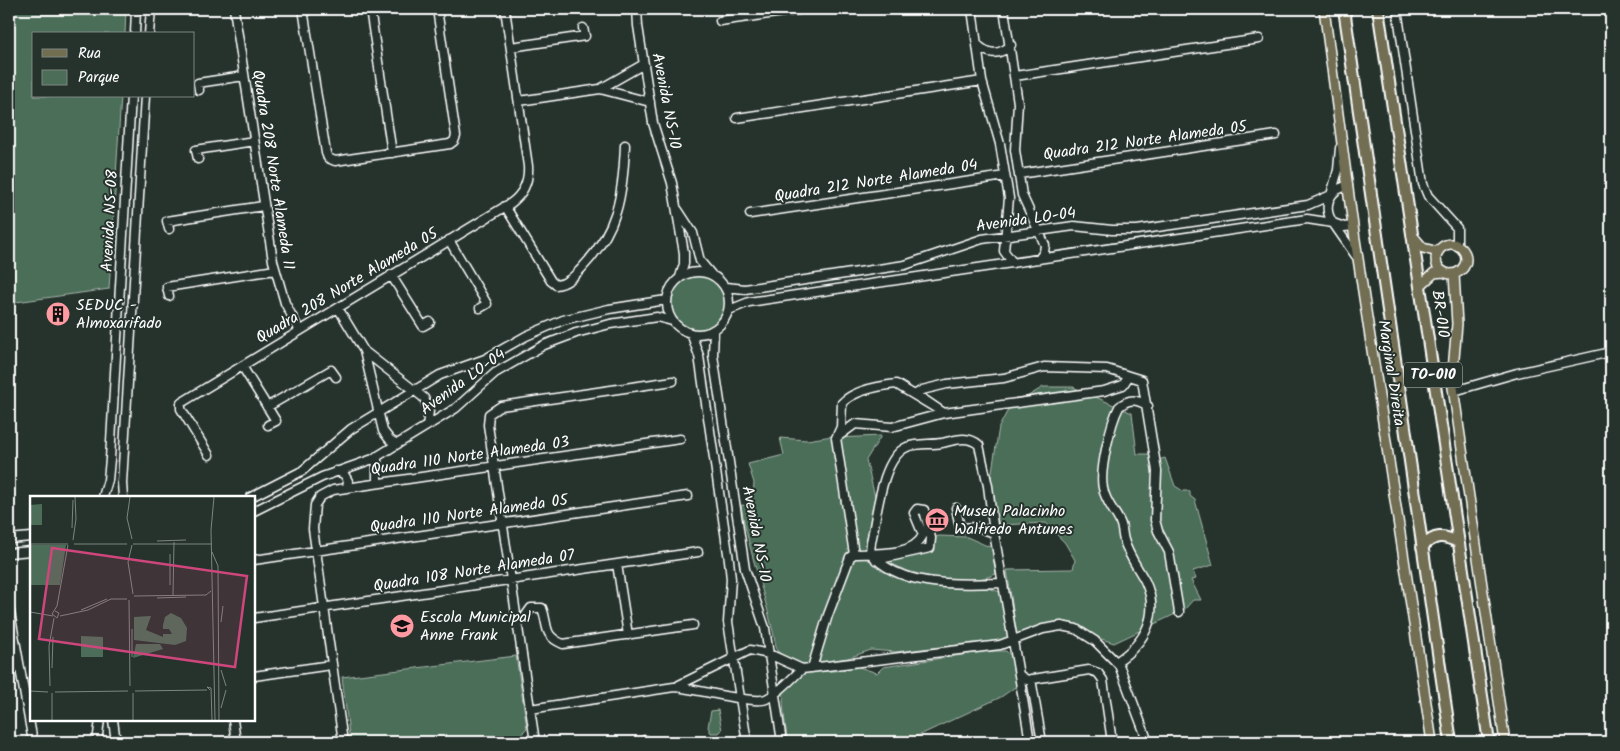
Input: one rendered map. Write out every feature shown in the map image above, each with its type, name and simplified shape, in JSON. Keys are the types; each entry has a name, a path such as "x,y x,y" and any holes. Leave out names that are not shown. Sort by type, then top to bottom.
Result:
{"highway":[{"path":"1372,9 1379,13"},
{"name":"TO-010","path":"1346,11 1451,742"},
{"name":"BR-010","path":"1379,13 1489,742"},
{"path":"1422,547 1432,538 1441,535 1458,542"}],"main road":[{"name":"Marginal Direita","path":"1324,9 1353,226 1432,742"},
{"path":"1412,234 1423,248 1438,252"},
{"path":"1421,285 1434,273 1454,274 1462,269 1466,262 1465,253 1457,245 1445,245 1438,252 1436,261 1444,272"},
{"path":"1454,274 1457,324 1451,371 1505,742"}],"street":[{"path":"135,32 136,9"},
{"path":"149,32 151,9"},
{"name":"Quadra 208 Norte Alameda 11","path":"234,9 263,206 275,270 286,305 300,331"},
{"path":"303,9 328,158 334,161 449,144 454,141 456,134 436,9"},
{"path":"370,9 392,153"},
{"path":"505,9 519,102 600,89 644,64"},
{"name":"Avenida NS-10","path":"637,9 655,135 679,212 693,233 700,261 726,287"},
{"path":"720,21 804,9"},
{"path":"972,9 982,81 1000,144 1009,202 1004,251 1013,263"},
{"path":"973,18 980,9"},
{"path":"1397,9 1423,184 1428,196 1457,228 1457,245"},
{"path":"1003,10 1011,46 1018,103 1015,150 1023,200 1045,244 1044,252 1038,259"},
{"path":"511,47 585,36 583,28"},
{"path":"1015,76 1259,39"},
{"path":"977,44 989,53 999,52 1011,46"},
{"path":"199,90 198,83 244,76"},
{"path":"737,118 982,81"},
{"path":"600,89 650,102"},
{"name":"Avenida NS-08","path":"103,496 108,480 110,459 131,98"},
{"name":"Avenida NS-08","path":"123,496 122,483 145,98"},
{"name":"Quadra 208 Norte Alameda 05","path":"210,455 181,404 516,200 528,178 519,102"},
{"path":"1340,120 1339,163 1328,210 1334,223 1359,261"},
{"name":"Quadra 212 Norte Alameda 05","path":"1019,174 1276,135"},
{"path":"198,159 196,150 254,141"},
{"path":"505,206 551,281 556,285 563,284 591,258 610,231 622,192 625,145"},
{"name":"Quadra 212 Norte Alameda 04","path":"750,214 1005,176"},
{"name":"Avenida LO-04","path":"726,287 745,289 911,264 972,241 1039,231 1078,226 1121,231 1144,229 1298,207 1323,200 1338,188 1348,186"},
{"name":"Avenida NS-10","path":"666,300 670,288 680,277 684,258 675,198"},
{"path":"168,229 167,221 263,206"},
{"path":"729,310 749,302 1307,220 1334,223 1344,227 1353,226"},
{"path":"449,240 487,304 480,308"},
{"path":"169,296 167,287 275,270"},
{"path":"680,277 695,272 711,274"},
{"path":"391,275 423,326 430,322"},
{"path":"666,300 672,321 680,328 691,333 701,334 714,330 723,321 729,310 729,295 726,287"},
{"name":"Avenida LO-04","path":"253,496 308,467 351,429 440,375 485,359 521,339 563,320 600,311 666,300"},
{"path":"338,308 364,351 385,436 397,444"},
{"name":"Avenida LO-04","path":"255,511 336,471 363,464 377,456 460,405 499,370 544,345 576,333 610,324 657,317 672,321"},
{"name":"Avenida NS-10","path":"714,330 713,355 745,569 763,616 782,742"},
{"name":"Avenida NS-10","path":"691,333 696,342 699,356 729,560 731,579 728,622 738,698 747,742"},
{"path":"364,351 424,398 428,407 427,426"},
{"path":"1454,391 1517,373 1611,352"},
{"path":"242,366 276,421 268,425"},
{"path":"916,394 922,390 947,384 1004,378 1044,367 1098,368 1142,380 1148,406 1157,471 1155,520 1158,531 1169,552 1179,612"},
{"path":"267,407 331,370 336,377"},
{"path":"836,438 855,424 892,427 944,413 1104,391 1123,385 1129,376"},
{"path":"535,742 488,418 496,408 674,381"},
{"path":"812,668 828,614 848,562 854,554 836,438 842,427 842,403 848,397 878,386 896,384 916,394 944,413"},
{"path":"1116,662 1129,654 1141,641 1148,627 1151,605 1147,586 1124,541 1122,529 1108,504 1102,481 1119,406 1132,400 1139,400 1148,406"},
{"name":"Quadra 110 Norte Alameda 03","path":"343,742 312,519 315,505 324,494 378,478 386,481 680,439"},
{"path":"870,553 889,465 897,454 914,446 931,446 964,439 974,441 979,445 988,486 1002,583 1030,742"},
{"path":"377,456 375,462 378,478"},
{"path":"336,471 344,474 350,485"},
{"name":"Quadra 110 Norte Alameda 05","path":"255,560 688,496"},
{"path":"956,508 960,528 978,527 994,533"},
{"path":"854,554 896,552 920,541 923,529 914,513 917,509 924,510 931,538 930,548 876,560"},
{"path":"9,539 30,537"},
{"path":"9,553 30,551"},
{"name":"Quadra 108 Norte Alameda 07","path":"255,618 698,552"},
{"path":"870,553 876,560 899,572 922,580 960,584 1002,583"},
{"path":"617,564 628,635"},
{"path":"9,606 33,742"},
{"path":"526,615 526,612 531,608 542,608 547,632 563,644 693,625"},
{"path":"674,687 692,680 750,650 769,654 802,669 1000,645 1042,629 1060,626 1076,629 1095,641 1116,662 1148,742"},
{"path":"255,676 331,665"},
{"path":"530,709 674,687 693,688 759,702 774,693 802,669"},
{"path":"1019,675 1023,679 1031,679 1089,670 1098,673 1103,680 1112,742"},
{"path":"1031,679 1042,742"},
{"path":"97,742 100,721"},
{"path":"113,721 116,742"},
{"path":"233,721 236,742"}],"green space":[{"path":"9,9 126,9 125,32 32,32 32,98 121,98 109,289 9,303"},
{"path":"698,275 718,283 726,303 718,323 698,331 678,323 670,303 678,283"},
{"path":"1043,387 1073,387 1132,413 1137,454 1151,454 1152,462 1165,458 1175,486 1183,491 1190,491 1190,496 1195,500 1213,565 1193,571 1196,579 1191,580 1201,600 1193,600 1184,610 1114,643 1061,626 1017,637 1007,570 1073,569 1075,560 1065,543 1046,523 999,525 989,490 999,427 1009,408"},
{"path":"832,436 836,438 881,436 866,460 875,497 863,557 895,575 921,585 976,586 1002,593 1012,639 895,652 871,650 848,658 797,666 777,651 769,614 744,524 741,505 752,506 754,483 748,464 784,455 780,438 807,440"},
{"path":"935,537 967,537 992,548 996,574 975,579 952,580 908,571 883,561 926,551"},
{"path":"988,651 1006,651 1011,656 1018,685 1001,697 905,742 787,742 783,707 784,694 786,688 798,675 842,670 856,666 877,673 883,667"},
{"path":"516,656 527,728 523,732 525,742 350,742 342,677"},
{"path":"718,710 722,730 719,733 711,733 708,727 711,711"}],"place":[{"name":"SEDUC - Almoxarifado","path":"58,314"},
{"name":"Museu Palacinho Walfredo Antunes","path":"937,520"},
{"name":"Escola Municipal Anne Frank","path":"402,626"}]}
